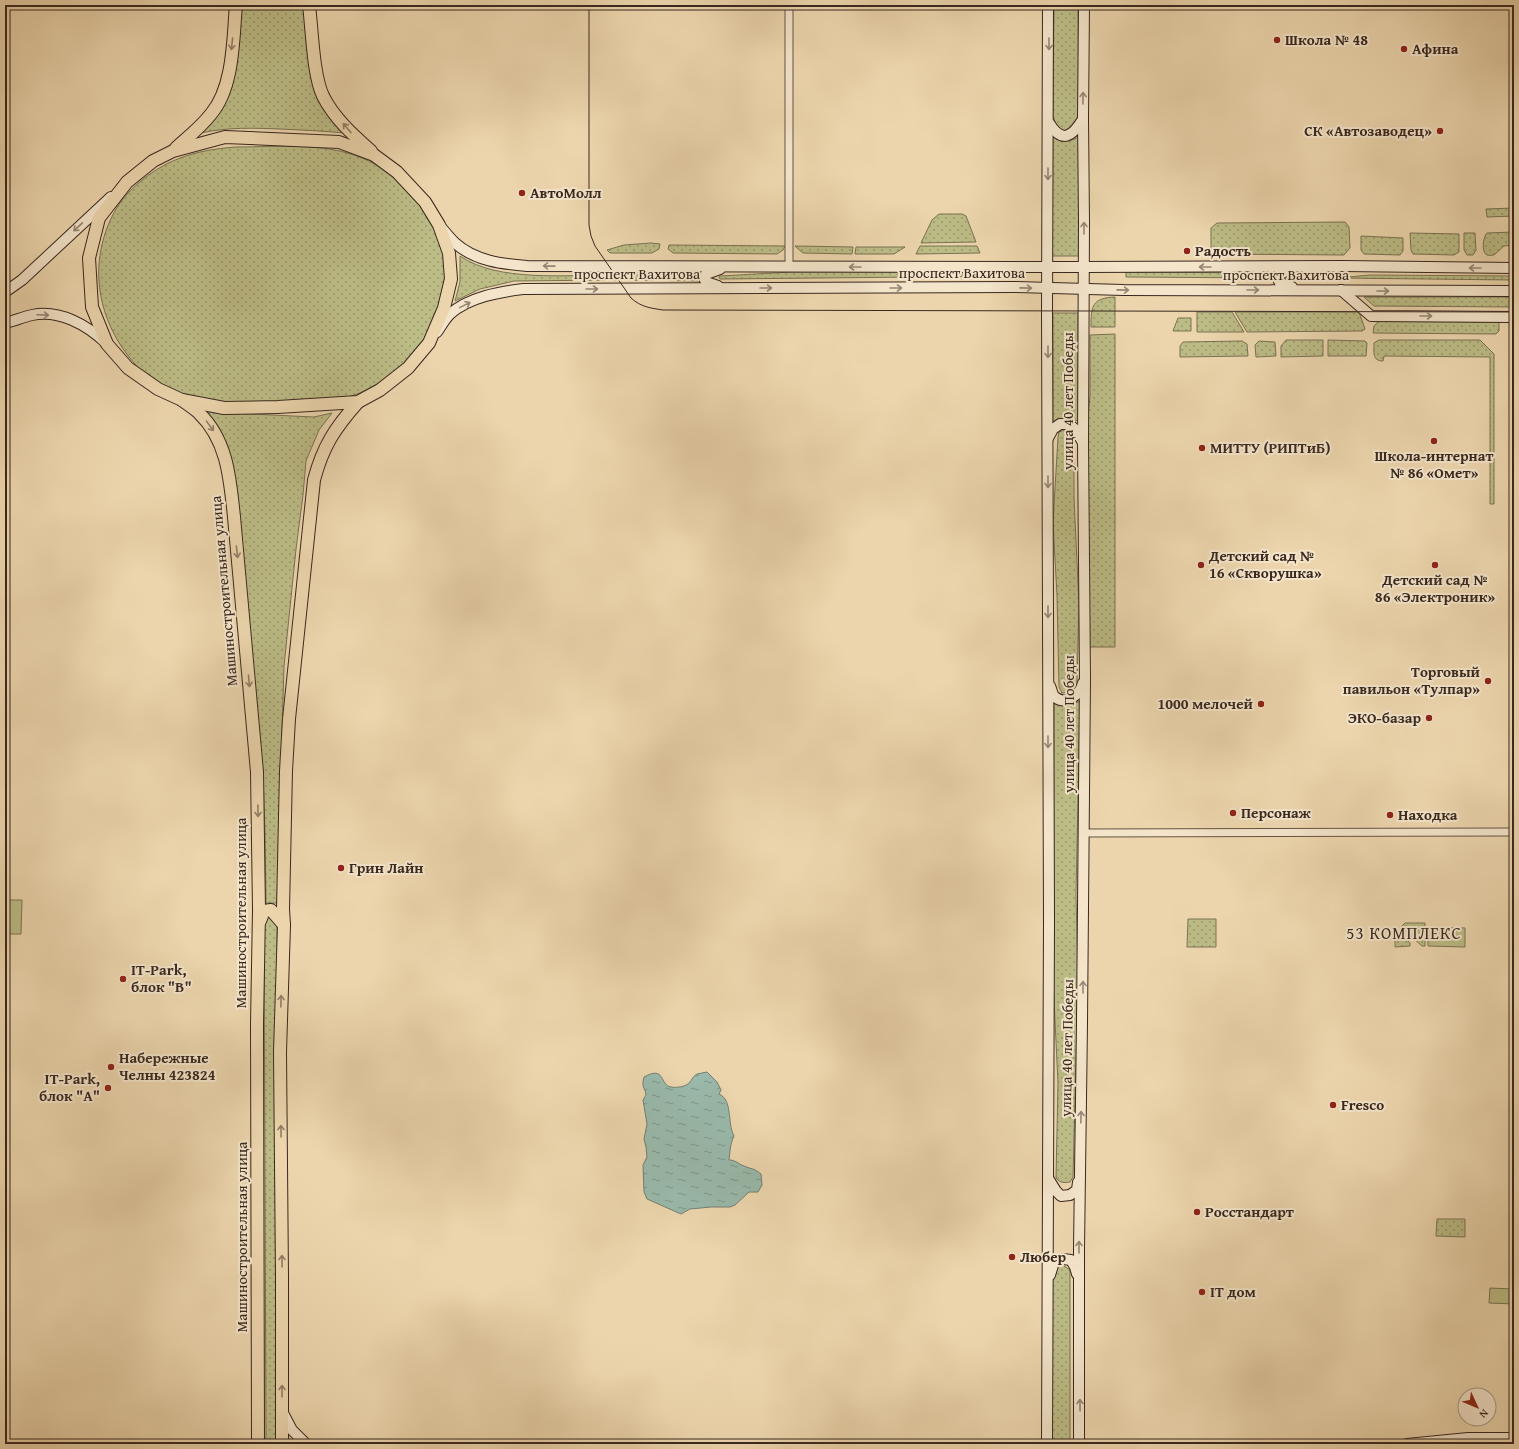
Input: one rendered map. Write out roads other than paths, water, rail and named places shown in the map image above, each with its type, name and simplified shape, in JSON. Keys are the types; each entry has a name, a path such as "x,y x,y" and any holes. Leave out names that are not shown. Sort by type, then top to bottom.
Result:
{"main road":[{"path":"173,151 197,130 212,113 223,93 229,71 236,5"},
{"path":"282,1444 280,1052 284,925 283,909 286,771 299,613 314,480 320,459 330,438 342,420 358,402 380,390 408,368 428,343 444,308 451,279 449,253 439,225 425,202 397,172 374,155 348,130 330,108 322,94 317,74 309,5"},
{"path":"358,402 286,407 224,408 182,400 158,389 128,368 107,344 92,307 89,258 98,218 127,182 153,161 173,151 225,137 339,142 374,155"},
{"name":"Машиностроительная улица","path":"182,400 198,412 211,426 220,442 230,478 257,772 259,924 257,1024 258,1444"},
{"path":"259,924 264,911 271,910 284,925"}],"street":[{"path":"789,5 789,267"},
{"name":"улица 40 лет Победы","path":"1079,1444 1079,1282 1085,678 1083,443 1083,6"},
{"name":"улица 40 лет Победы","path":"1047,1444 1049,920 1049,7"},
{"path":"1049,123 1054,131 1059,135 1064,136 1071,135 1083,119"},
{"path":"5,292 22,280 127,182"},
{"name":"проспект Вахитова","path":"439,225 456,244 486,260 504,264 549,266 1304,266 1514,268"},
{"path":"727,288 706,282 704,278 706,274 728,266"},
{"path":"1301,290 1280,283 1278,279 1280,273 1304,266"},
{"name":"проспект Вахитова","path":"428,343 450,315 461,306 507,291 530,289 1048,288 1514,291"},
{"path":"1341,290 1370,316 1514,317"},
{"path":"5,323 34,315 56,315 77,322 96,333 107,344"},
{"path":"1048,439 1052,429 1060,424 1069,424 1075,429 1083,443"},
{"path":"1048,682 1053,694 1058,698 1065,700 1075,697 1081,690 1085,678"},
{"path":"1083,833 1514,832"},
{"path":"1048,1178 1061,1196 1070,1195 1077,1190 1080,1170"},
{"path":"1048,1281 1054,1262 1063,1259 1071,1260 1075,1267 1079,1282"},
{"path":"282,1411 292,1430 306,1444"},
{"path":"1407,1444 1468,1438 1514,1438"},
{"path":"1459,1444 1468,1438"}],"water":[{"path":"707,1072 717,1082 721,1090 719,1094 726,1101 728,1106 734,1136 729,1160 754,1169 761,1174 762,1185 758,1192 749,1192 735,1205 730,1207 690,1209 681,1214 647,1199 644,1192 643,1165 647,1157 644,1139 647,1124 643,1100 646,1095 643,1081 644,1077 656,1073 659,1074 667,1086 678,1087 690,1082 697,1074"}],"tram line":[{"path":"589,5 589,225 591,236 595,246 631,298 646,307 663,310 1514,312"}],"place":[{"name":"Школа № 48","path":"1277,40"},
{"name":"Афина","path":"1404,49"},
{"name":"СК «Автозаводец»","path":"1440,131"},
{"name":"АвтоМолл","path":"522,193"},
{"name":"Радость","path":"1187,251"},
{"name":"Школа-интернат № 86 «Омет»","path":"1434,441"},
{"name":"МИТТУ (РИПТиБ)","path":"1202,448"},
{"name":"Детский сад № 16 «Скворушка»","path":"1201,565"},
{"name":"Детский сад № 86 «Электроник»","path":"1435,565"},
{"name":"Торговый павильон «Тулпар»","path":"1488,681"},
{"name":"1000 мелочей","path":"1261,704"},
{"name":"ЭКО-базар","path":"1429,718"},
{"name":"Персонаж","path":"1233,813"},
{"name":"Находка","path":"1390,815"},
{"name":"Грин Лайн","path":"341,868"},
{"name":"IT-Park, блок \"В\"","path":"123,979"},
{"name":"Набережные Челны 423824","path":"111,1067"},
{"name":"IT-Park, блок \"А\"","path":"108,1088"},
{"name":"Fresco","path":"1333,1105"},
{"name":"Росстандарт","path":"1197,1212"},
{"name":"Любер","path":"1012,1257"},
{"name":"IT дом","path":"1202,1292"}],"district":[{"name":"53 КОМПЛЕКС","path":"1404,933"}]}
